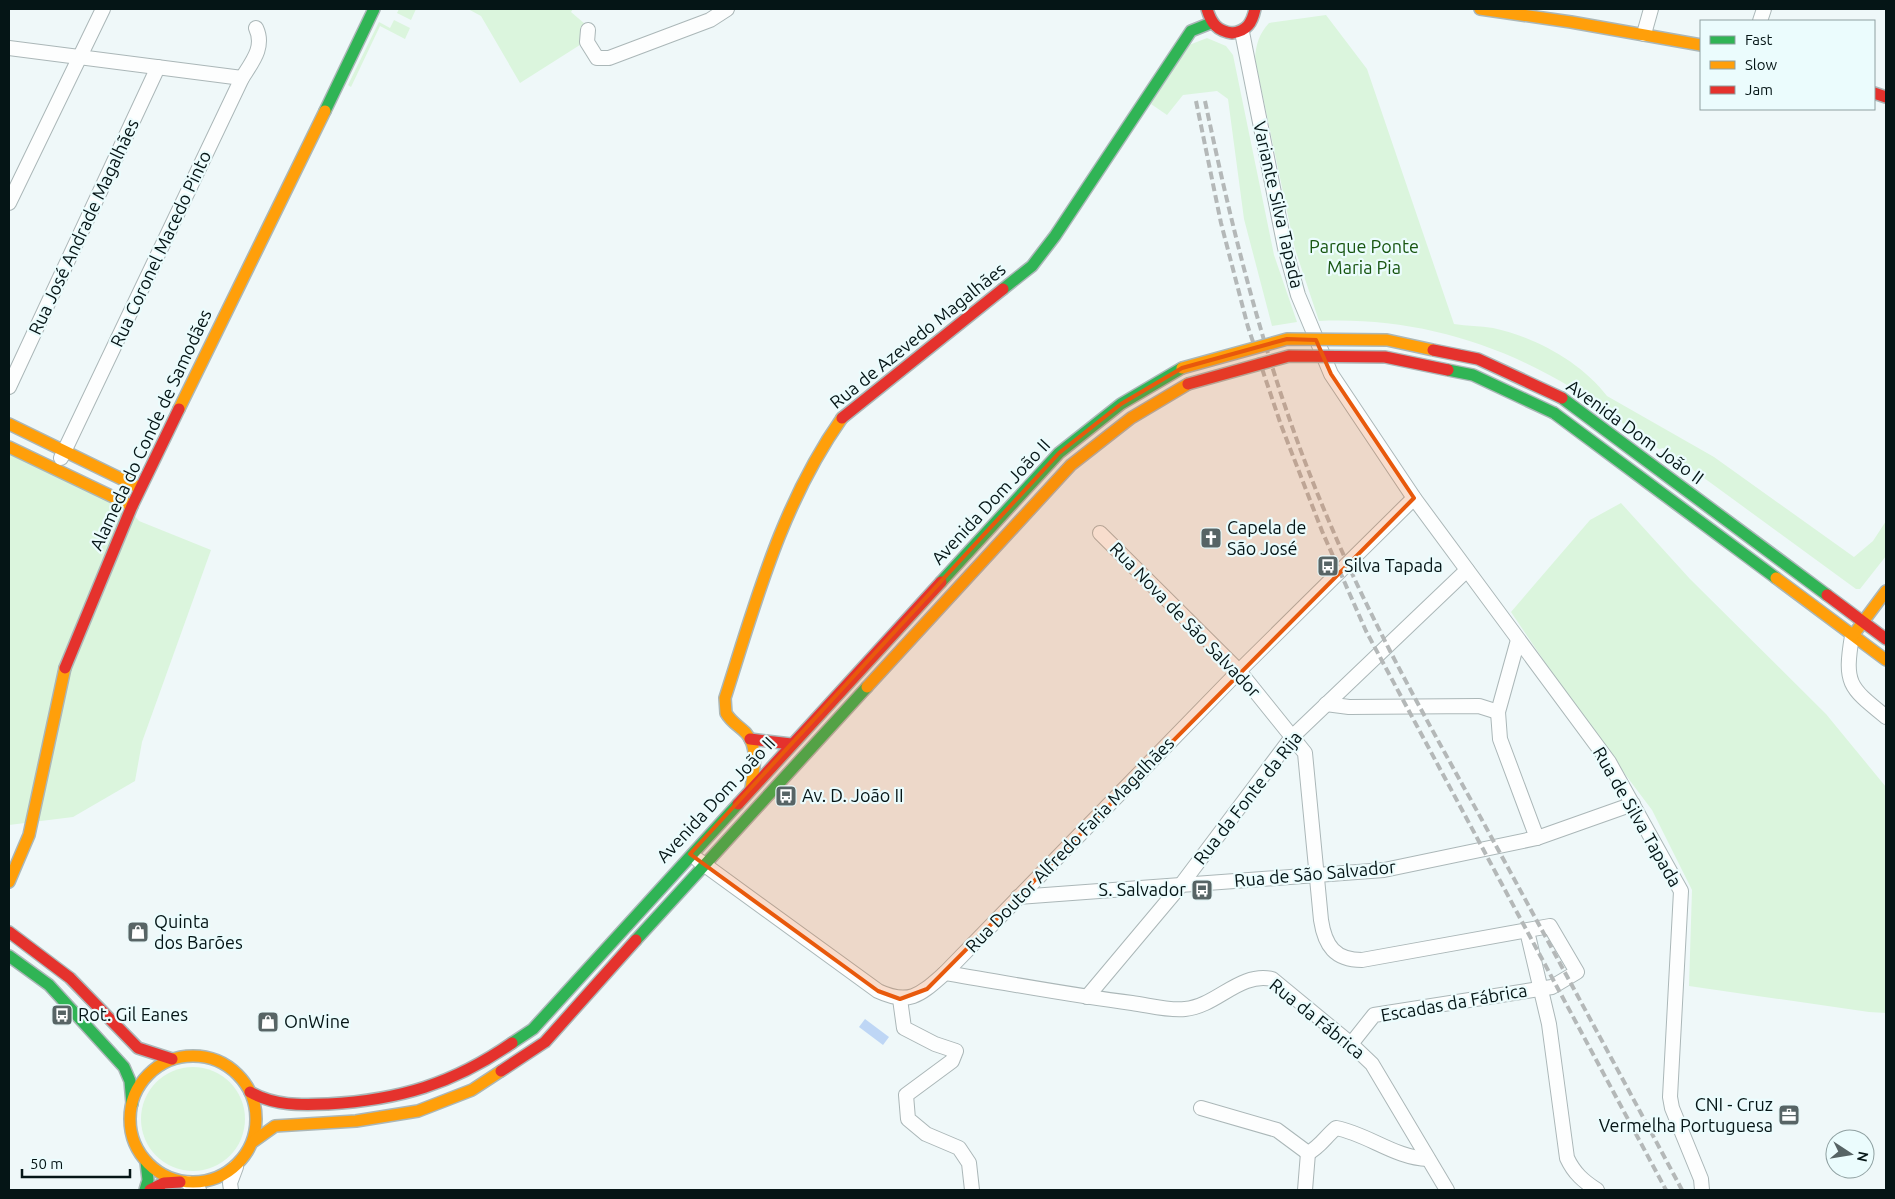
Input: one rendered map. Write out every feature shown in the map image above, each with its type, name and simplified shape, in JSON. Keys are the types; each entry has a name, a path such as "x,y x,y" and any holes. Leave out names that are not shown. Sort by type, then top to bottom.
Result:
{"main road":[{"name":"Alameda do Conde de Samodães","path":"9,882 30,835 62,676 132,506 374,9"},
{"path":"1207,9 1211,23 1221,32 1228,34 1242,32 1252,23 1258,9"},
{"path":"1480,9 1558,14 1700,45"},
{"name":"Rua de Azevedo Magalhães","path":"750,739 726,716 723,706 776,546 805,477 823,442 844,415 1032,266 1055,236 1191,31 1211,23"},
{"name":"Avenida Dom João II","path":"250,1092 264,1101 279,1105 354,1102 414,1093 463,1074 533,1028 690,854 1059,453 1121,404 1182,368 1287,339 1387,340 1478,359 1562,398 1886,639"},
{"name":"Avenida Dom João II","path":"254,1141 275,1126 356,1121 418,1111 472,1090 544,1042 1071,465 1131,418 1188,384 1289,356 1385,357 1473,375 1554,413 1886,660"},
{"path":"9,424 140,488"},
{"path":"9,447 132,506"},
{"path":"1852,636 1886,591"},
{"path":"751,788 754,754 750,739 791,744"},
{"path":"9,932 70,978 138,1048 151,1054 172,1059"},
{"path":"9,956 49,985 124,1067 130,1081 132,1104 130,1125 135,1145 146,1162 162,1174 189,1185"},
{"path":"132,1104 137,1089 146,1076 158,1066 172,1059 192,1055 212,1058 230,1067 245,1081 257,1116 254,1141 236,1167 221,1176 205,1182 189,1185 164,1183 150,1190"},
{"path":"145,1190 148,1180 146,1162"}],"street":[{"path":"9,203 103,9"},
{"path":"588,30 587,42 597,58 609,58 710,20 727,9"},
{"path":"1644,34 1651,9"},
{"name":"Rua Coronel Macedo Pinto","path":"55,469 242,78 259,51 261,37 256,28"},
{"name":"Variante Silva Tapada","path":"1242,32 1285,248 1298,295 1331,374 1414,498 1467,570"},
{"path":"9,48 242,78"},
{"name":"Rua José Andrade Magalhães","path":"9,387 158,67"},
{"name":"Rua Doutor Alfredo Faria Magalhães","path":"900,999 917,995 945,972 1239,671 1414,498"},
{"name":"Rua Nova de São Salvador","path":"1100,533 1239,671 1305,753 1316,875 1324,936 1338,955 1349,960 1362,960 1527,930"},
{"name":"Rua de Silva Tapada","path":"1467,570 1609,762 1681,891 1670,1097 1672,1108 1701,1179 1702,1190"},
{"name":"Rua da Fonte da Rija","path":"1087,997 1181,885 1292,737 1467,570"},
{"path":"1852,636 1848,661 1849,679 1863,698 1886,717"},
{"path":"1518,640 1498,712 1500,739 1537,838"},
{"path":"1326,704 1349,707 1479,706 1498,712"},
{"name":"Rua de São Salvador","path":"1018,898 1384,870 1537,838 1633,804"},
{"path":"690,854 878,991 900,999 904,1028 935,1044 956,1051 952,1061 906,1095 908,1119 926,1134 958,1148 969,1163 972,1190"},
{"name":"Escadas da Fábrica","path":"1351,1044 1374,1015 1552,987 1577,972 1550,926 1527,930"},
{"path":"1527,930 1549,1024 1568,1158 1572,1169 1580,1178 1597,1190"},
{"name":"Rua da Fábrica","path":"945,972 1087,997 1185,1009 1203,1004 1247,980 1260,976 1272,979 1351,1044 1372,1064 1447,1190"},
{"path":"1201,1108 1277,1130 1308,1153"},
{"path":"1308,1153 1319,1148 1336,1128 1354,1131 1412,1159 1428,1159"},
{"path":"1305,1190 1308,1153"},
{"path":"231,1190 230,1183 236,1167"}],"highlighted area":[{"path":"1287,339 1316,340 1331,374 1414,498 927,989 900,999 878,991 690,854 1059,453 1121,404 1182,368"}],"green space":[{"path":"399,9 416,9 411,20 397,13"},
{"path":"468,9 573,9 571,12 585,24 583,43 520,83 481,16"},
{"name":"Parque Ponte Maria Pia","path":"1326,15 1367,69 1454,324 1493,328 1509,332 1556,353 1584,372 1607,396 1714,457 1854,557 1873,541 1886,521 1886,556 1860,589 1856,589 1663,448 1659,449 1583,395 1543,371 1482,345 1450,335 1386,323 1319,321 1295,249 1255,59 1259,40 1269,23"},
{"path":"394,20 410,28 405,39 380,26 351,87 348,85 379,22 390,28"},
{"path":"1207,38 1226,46 1233,55 1274,255 1297,322 1272,326 1244,219 1228,99 1217,91 1183,95 1167,115 1151,104 1189,45"},
{"path":"9,448 114,492 139,521 211,550 142,742 135,781 73,817 9,825"},
{"path":"1621,503 1690,579 1826,714 1886,787 1886,1013 1689,986 1692,890 1652,810 1582,717 1511,612 1590,520"},
{"path":"193,1067 213,1071 230,1082 241,1099 245,1119 241,1139 230,1156 213,1167 193,1171 173,1167 156,1156 145,1139 141,1119 145,1099 156,1082 173,1071"}],"water":[{"path":"865,1019 889,1037 883,1045 859,1027"}],"railway":[{"path":"1196,101 1221,223 1248,327 1281,425 1322,531 1366,631 1666,1190"},
{"path":"1205,101 1229,210 1257,316 1290,422 1331,526 1365,601 1403,675 1682,1190"}],"traffic: fast":[{"path":"325,111 374,9"},
{"path":"1003,289 1032,266 1055,236 1191,31 1211,23"},
{"path":"941,582 1059,453 1121,404 1182,368"},
{"path":"1448,370 1473,375 1554,413"},
{"path":"1562,398 1827,595"},
{"path":"1554,413 1776,578"},
{"path":"636,940 867,687"},
{"path":"512,1043 533,1029 738,804"},
{"path":"9,956 49,985 124,1067 130,1081 132,1104"},
{"path":"145,1190 148,1180 146,1162"}],"traffic: slow":[{"path":"1480,9 1571,22 1700,45"},
{"path":"179,409 325,111"},
{"path":"1182,368 1287,339 1387,340 1433,350"},
{"path":"867,687 1071,465 1131,418 1188,384"},
{"path":"751,788 754,759 753,745 746,733 726,713 725,698 760,589 787,518 821,450 842,418"},
{"path":"9,424 140,488"},
{"path":"9,447 132,506"},
{"path":"1776,578 1886,660"},
{"path":"1854,634 1886,591"},
{"path":"9,882 29,835 65,668"},
{"path":"193,1056 217,1061 228,1066 238,1074 246,1084 251,1095 256,1119 251,1143 246,1154 238,1164 228,1172 217,1177 193,1182 169,1177 158,1172 148,1164 140,1154 135,1143 130,1119 135,1095 140,1084 148,1074 158,1066 169,1061 193,1056"},
{"path":"254,1141 275,1126 356,1121 418,1111 472,1090 501,1071"}],"traffic: jam":[{"path":"1207,9 1215,26 1232,33 1248,26 1255,9"},
{"path":"1875,93 1886,97"},
{"path":"842,418 1003,289"},
{"path":"1433,350 1478,359 1562,398"},
{"path":"1188,384 1289,356 1385,357 1448,370"},
{"path":"65,668 132,506 179,409"},
{"path":"738,804 941,582"},
{"path":"1827,595 1886,639"},
{"path":"750,739 791,744"},
{"path":"9,932 70,978 138,1048 172,1059"},
{"path":"501,1071 545,1042 636,940"},
{"path":"250,1092 269,1100 298,1104 328,1104 378,1099 402,1094 447,1079 490,1057 512,1043"},
{"path":"150,1190 164,1183 180,1182"}],"place":[{"name":"Capela de São José","path":"1211,538"},
{"name":"Silva Tapada","path":"1328,566"},
{"name":"Av. D. João II","path":"786,796"},
{"name":"S. Salvador","path":"1202,890"},
{"name":"Quinta dos Barões","path":"138,932"},
{"name":"Rot. Gil Eanes","path":"62,1015"},
{"name":"OnWine","path":"268,1022"},
{"name":"CNI - Cruz Vermelha Portuguesa","path":"1789,1115"}]}
